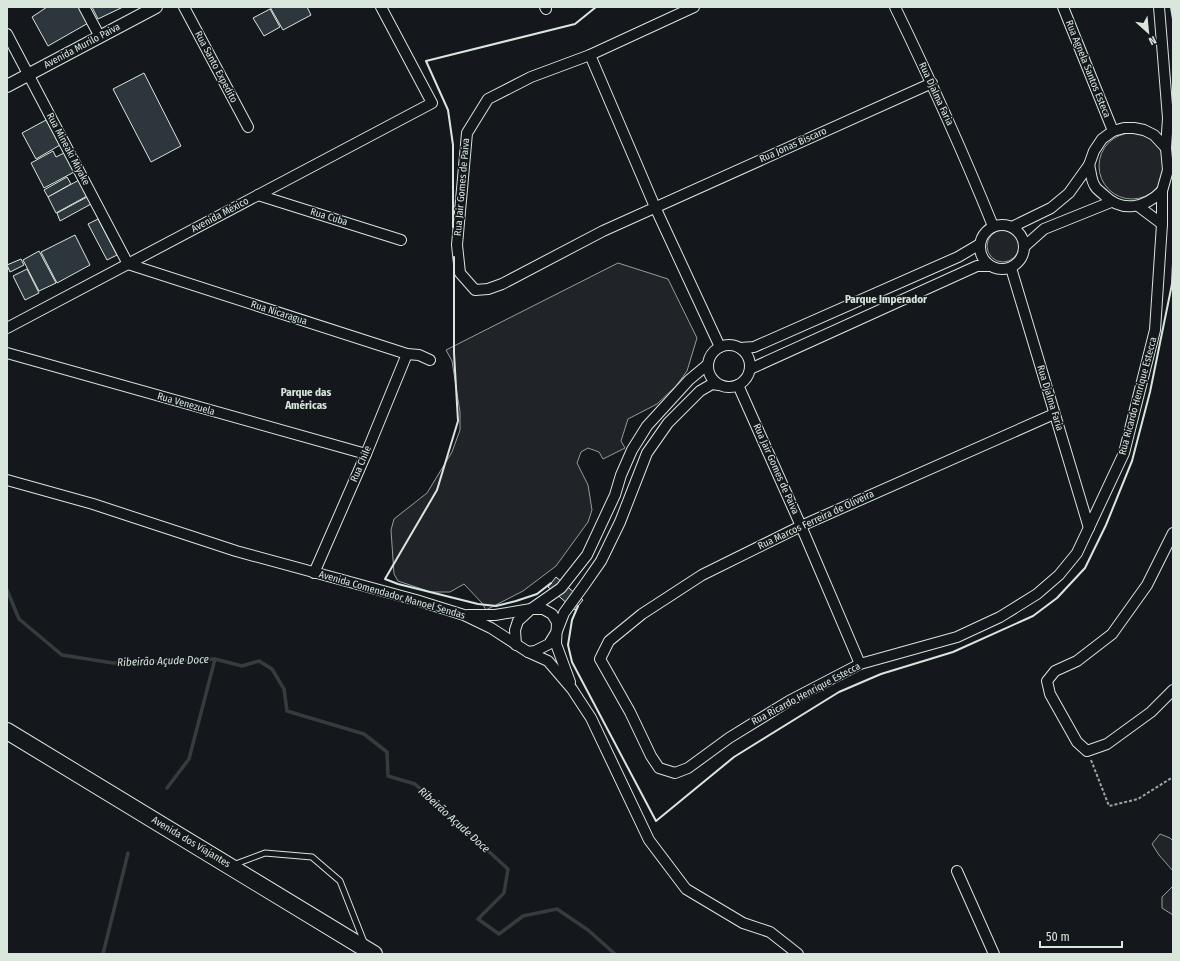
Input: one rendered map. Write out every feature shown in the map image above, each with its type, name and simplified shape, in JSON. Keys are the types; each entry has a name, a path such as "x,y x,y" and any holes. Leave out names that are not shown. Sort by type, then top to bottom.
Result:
{"main road":[{"name":"Avenida dos Viajantes","path":"7,731 370,951"}],"street":[{"path":"84,7 100,37"},
{"name":"Avenida Murilo Paiva","path":"7,86 156,7"},
{"name":"Rua Santo Expedito","path":"184,7 248,127"},
{"name":"Avenida México","path":"7,328 432,103 382,7"},
{"name":"Rua Jair Gomes de Paiva","path":"475,290 460,273 457,245 466,133 488,99 531,77 590,55 694,7"},
{"name":"Rua Djalma Faria","path":"895,7 932,83 962,150 993,226"},
{"name":"Rua Agnela Santos Esteca","path":"1063,7 1114,131"},
{"name":"Rua Ricardo Henrique Estecca","path":"600,659 630,712 651,756 659,768 675,773 688,768 728,738 790,701 860,664 957,637 1000,617 1037,594 1059,575 1077,553 1124,454 1156,330 1162,224 1162,190 1168,170 1166,148 1168,118 1159,7"},
{"name":"Rua Mineaki Miyake","path":"7,34 128,264"},
{"path":"590,55 655,207 720,346"},
{"name":"Rua Jonas Biscaro","path":"475,290 488,289 502,284 603,231 932,83"},
{"path":"1154,135 1168,118"},
{"path":"990,266 981,255 980,244 983,234 993,226 1002,224 1014,226 1051,208 1069,193 1089,165 1094,151 1102,139 1114,131 1124,128 1134,128 1144,130 1154,135 1166,148"},
{"path":"1089,165 1095,186 1111,202 1124,206 1138,206 1151,200 1162,190"},
{"name":"Rua Cuba","path":"258,195 401,240"},
{"path":"1025,246 1044,229 1111,202"},
{"path":"1138,206 1162,224"},
{"path":"750,369 977,266 990,266 1000,269 1011,268 1021,260 1025,246 1022,235 1014,226"},
{"path":"516,645 515,630 518,621 531,609 561,588 587,555 615,496 621,475 632,450 647,426 690,380 707,365 711,354 720,346 730,345 740,348 754,347 958,257 980,244"},
{"name":"Rua Nicaragua","path":"128,264 407,354 420,355 430,360"},
{"name":"Rua Djalma Faria","path":"1011,268 1089,528"},
{"path":"528,652 535,651 549,644 558,630 564,612 601,560 620,522 647,454 668,423 700,391 712,384 729,387 738,385 746,378 750,369 748,357 740,348"},
{"name":"Rua Venezuela","path":"7,353 366,454"},
{"name":"Rua Chile","path":"314,573 366,454 407,354"},
{"path":"707,365 710,377 719,385"},
{"name":"Rua Jair Gomes de Paiva","path":"738,385 801,526 860,664"},
{"name":"Rua Marcos Ferreira de Oliveira","path":"600,659 609,641 642,614 702,574 801,526 1054,414"},
{"name":"Avenida Comendador Manoel Sendas","path":"7,480 93,504 236,551 416,600 464,615 491,628 528,652 548,661 572,689 591,718 649,840 686,889 743,923 770,932 798,954"},
{"path":"1173,533 1147,585 1112,634 1077,661 1055,671 1046,680 1050,694 1077,742 1087,751 1107,744 1151,712 1173,690"},
{"path":"464,615 495,615 531,609 543,609 552,614 558,622 556,644 572,689"},
{"path":"957,871 994,954"}],"lane":[{"path":"230,866 265,853 312,857 340,881 370,951"}],"path":[{"path":"1087,751 1109,806 1138,799 1173,777"}],"shaded area":[{"path":"1132,133 1145,136 1155,143 1162,153 1165,166 1162,179 1155,189 1145,196 1132,199 1119,196 1109,189 1102,179 1099,166 1102,153 1109,143 1119,136"},
{"path":"1000,230 1006,230 1016,237 1019,246 1018,252 1012,259 1006,262 1000,262 990,255 987,249 987,243 994,233"},
{"path":"618,263 668,279 697,338 687,371 676,386 657,404 628,419 621,441 625,448 603,459 599,452 588,448 581,452 577,463 588,485 592,510 588,522 556,566 523,591 486,610 482,603 464,584 450,592 431,592 398,581 394,574 391,530 394,519 427,493 452,452 460,430 460,412 452,361 446,350"},
{"path":"1160,834 1170,838 1173,841 1173,871 1159,855 1152,844"},
{"path":"1173,886 1173,915 1162,908 1162,897"}],"building":[{"path":"47,7 82,7 90,22 48,46 32,17"},
{"path":"92,7 123,7 98,19"},
{"path":"270,7 307,7 311,15 283,30"},
{"path":"270,9 280,27 264,36 253,18"},
{"path":"144,73 181,146 151,162 113,89"},
{"path":"46,120 60,145 36,159 22,133"},
{"path":"53,151 56,157 64,153 74,172 44,188 31,163"},
{"path":"67,177 71,184 48,197 44,190"},
{"path":"79,180 87,196 56,213 48,197"},
{"path":"87,197 91,204 60,221 57,213"},
{"path":"98,219 117,255 107,260 88,224"},
{"path":"75,235 90,265 57,283 41,252"},
{"path":"39,251 56,283 39,291 23,260"},
{"path":"21,259 24,265 10,272 7,265"},
{"path":"27,269 39,293 25,300 13,276"},
{"path":"556,577 583,600 575,610 548,587"}],"waterway":[{"name":"Ribeirão Açude Doce","path":"7,590 19,619 62,655 113,663 215,659 242,666 259,661 272,669 284,689 287,711 364,734 387,752 388,776 415,784 508,869 504,893 478,919 499,934 523,916 557,909 588,930 615,954"},
{"path":"167,788 189,759 215,659"},
{"path":"103,954 128,853"}],"wall":[{"path":"453,227 453,145 448,110 426,61 575,24 596,7"},
{"path":"1171,7 1173,19"},
{"path":"454,257 454,353 458,421 437,490 385,579 398,584 478,604 496,606 537,594 551,583"},
{"path":"578,606 572,620 568,645 572,662 656,821 734,757 839,692 881,674 953,652 1033,616 1057,598 1085,568 1106,525 1132,461 1150,392 1172,284 1173,263"}],"district":[{"name":"Parque Imperador","path":"886,299"},
{"name":"Parque das Américas","path":"306,398"}]}
